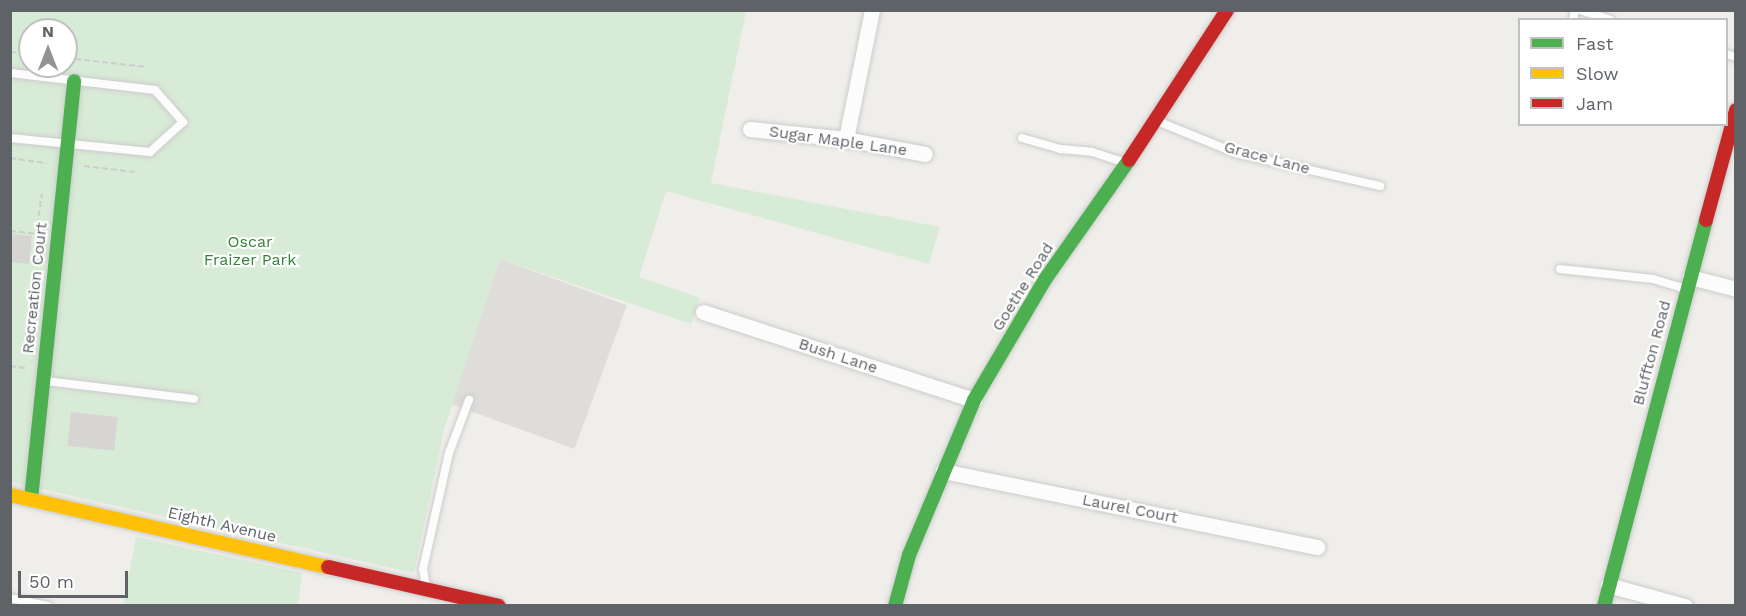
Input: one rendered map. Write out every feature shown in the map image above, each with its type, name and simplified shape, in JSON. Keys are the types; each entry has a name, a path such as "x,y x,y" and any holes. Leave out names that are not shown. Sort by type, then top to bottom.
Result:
{"street":[{"path":"846,139 872,10"},
{"name":"Goethe Road","path":"895,606 909,555 974,400 1046,278 1156,121 1227,10"},
{"name":"Recreation Court","path":"31,499 74,81"},
{"name":"Bluffton Road","path":"1604,606 1736,110"},
{"name":"Sugar Maple Lane","path":"750,129 846,139 926,154"},
{"path":"1688,284 1736,290"},
{"name":"Bush Lane","path":"703,312 974,400"},
{"name":"Laurel Court","path":"943,471 1317,547"},
{"name":"Eighth Avenue","path":"10,495 499,606"},
{"path":"1608,585 1685,606"},
{"path":"424,606 426,588"}],"lane":[{"path":"1580,10 1604,18"},
{"path":"10,73 155,90 183,122 150,152 10,138"},
{"name":"Grace Lane","path":"1156,121 1236,153 1380,186"},
{"path":"1022,138 1060,149 1092,152 1126,164"},
{"path":"1560,269 1688,284"},
{"path":"42,381 194,399"},
{"path":"426,588 423,569 449,453 469,400"},
{"path":"10,598 49,606"}],"path":[{"path":"78,59 147,67"},
{"path":"10,158 135,172"},
{"path":"46,172 47,162"},
{"path":"36,234 42,193"},
{"path":"10,231 57,237"}],"shaded area":[{"path":"500,259 627,305 575,449 448,403"}],"green space":[{"name":"Oscar Fraizer Park","path":"11,11 746,11 711,183 940,227 929,264 666,191 639,277 700,298 691,324 500,259 444,430 414,573 11,482"},
{"path":"136,537 302,573 298,605 123,606"}],"building":[{"path":"10,234 32,236 29,264 10,262"},
{"path":"71,412 118,417 114,451 67,446"}],"traffic: fast":[{"path":"31,499 74,81"},
{"path":"895,606 909,555 974,400 1046,278 1129,160"},
{"path":"1604,606 1706,220"}],"traffic: slow":[{"path":"10,495 328,567"}],"traffic: jam":[{"path":"1129,160 1227,10"},
{"path":"1706,220 1736,110"},
{"path":"328,567 499,606"}]}
